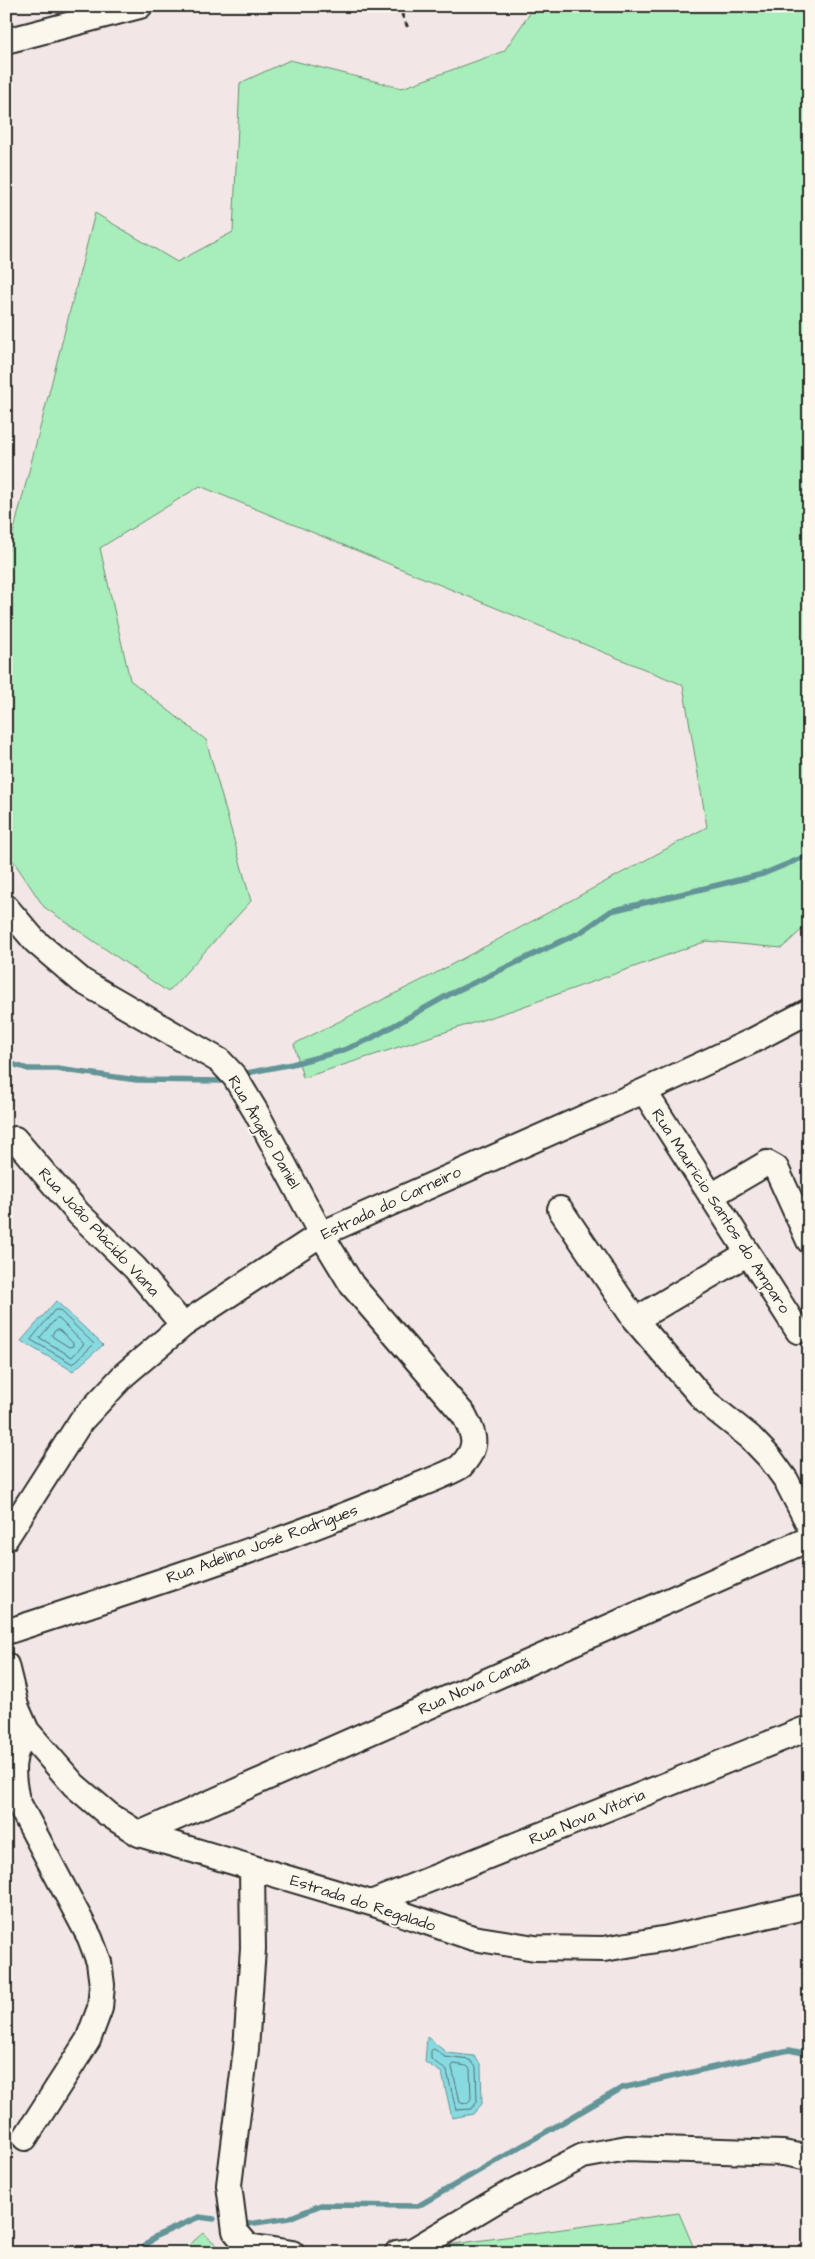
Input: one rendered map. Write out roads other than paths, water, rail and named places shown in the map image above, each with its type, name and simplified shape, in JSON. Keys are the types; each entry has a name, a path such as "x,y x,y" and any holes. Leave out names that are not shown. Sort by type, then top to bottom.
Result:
{"street":[{"path":"6,41 140,6"},
{"name":"Rua Ângelo Daniel","path":"6,908 35,941 82,981 220,1061 235,1077 256,1112 321,1234 352,1285 464,1415"},
{"name":"Estrada do Carneiro","path":"6,1538 81,1421 125,1374 183,1325 321,1234 644,1091 750,1042 809,1011"},
{"name":"Rua Maurício Santos do Amparo","path":"644,1091 798,1331"},
{"name":"Rua João Plácido Viana","path":"15,1139 79,1214 134,1268 183,1325"},
{"path":"712,1196 767,1163 776,1168 809,1241"},
{"path":"560,1209 635,1320 706,1402 750,1437 770,1458 786,1480 809,1525"},
{"path":"635,1320 748,1253"},
{"name":"Rua Adelina José Rodrigues","path":"6,1632 198,1568 367,1506 459,1468 470,1455 474,1445 472,1432 464,1415"},
{"name":"Rua Nova Canaã","path":"140,1834 809,1539"},
{"name":"Estrada do Regalado","path":"6,1665 16,1706 27,1731 74,1785 108,1814 140,1834 371,1903 473,1938 536,1948 604,1949 668,1938 809,1906"},
{"name":"Rua Nova Vitória","path":"371,1903 803,1730"},
{"path":"25,2138 88,2040 100,2008 102,1985 99,1962 90,1938 16,1800 13,1781 14,1760 18,1744 27,1731"},
{"path":"252,1868 253,1949 246,2039 229,2185 235,2231 248,2246 292,2253"},
{"path":"397,2253 412,2251 499,2199 583,2156 627,2148 783,2153 809,2158"}],"water":[{"path":"56,1301 103,1345 73,1371 21,1341"},
{"path":"427,2037 447,2053 474,2056 481,2065 482,2104 473,2114 452,2118 442,2073 425,2062"}],"waterway":[{"path":"242,1074 292,1064 341,1051 368,1040 450,994 581,932 611,911 763,874 809,855"},
{"path":"6,1062 28,1069 57,1069 137,1080 225,1081"},
{"path":"248,2224 289,2218 321,2205 418,2206 622,2088 789,2050 809,2054"},
{"path":"138,2253 156,2236 199,2217 214,2219"}]}
